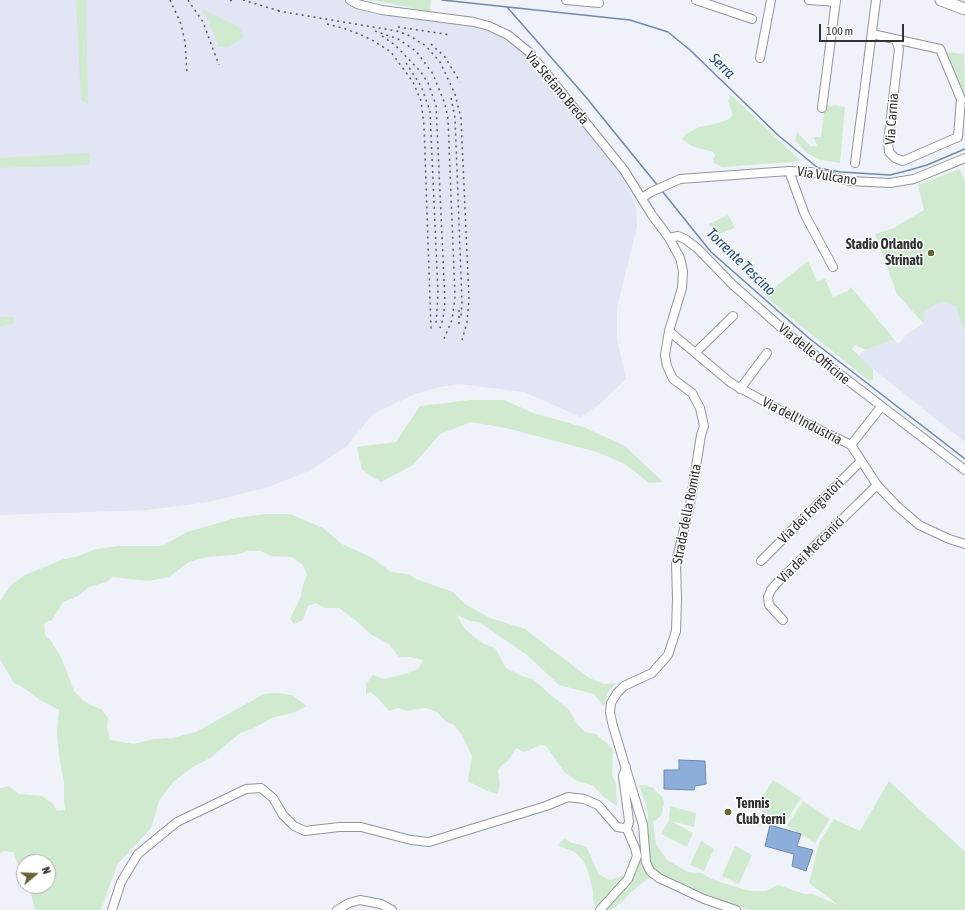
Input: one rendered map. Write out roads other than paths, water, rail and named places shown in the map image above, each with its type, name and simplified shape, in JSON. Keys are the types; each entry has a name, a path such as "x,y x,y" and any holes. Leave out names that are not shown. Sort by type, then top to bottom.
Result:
{"main road":[{"path":"941,0 965,9"}],"street":[{"name":"Via Stefano Breda","path":"350,0 357,4 382,10 474,22 489,26 508,34 529,52 624,170 642,198"},
{"path":"566,0 599,3"},
{"path":"696,0 752,19"},
{"path":"760,58 771,0"},
{"path":"809,0 836,1 822,108"},
{"name":"Via Carnia","path":"855,163 876,0"},
{"name":"Via Carnia","path":"872,34 940,49 960,100 958,137 903,161 895,158 889,152 888,142 898,48 896,40"},
{"name":"Via Vulcano","path":"642,198 664,186 680,179 690,177 789,170 811,172 850,181 890,183 914,179 965,158"},
{"path":"789,170 804,215 833,267"},
{"name":"Strada della Romita","path":"642,198 652,215 669,238 680,258 683,271 682,288 669,331 665,355 667,366 673,379 692,393 700,408 704,426 690,506 676,562 676,631 668,655 652,673 624,686 617,693 611,703 610,713 643,825 646,862 650,871 659,878 704,899 736,910"},
{"name":"Via delle Officine","path":"669,238 678,236 685,238 697,248 732,284 794,339 965,470"},
{"path":"695,353 733,316"},
{"name":"Via dell'Industria","path":"669,331 740,389 851,446 877,485 897,506 919,525 949,539 965,544"},
{"path":"740,389 767,353"},
{"path":"851,446 881,406"},
{"name":"Via dei Forgiatori","path":"761,561 861,461"},
{"name":"Via dei Meccanici","path":"783,620 769,605 768,597 771,590 877,485"},
{"path":"112,910 121,882 138,854 177,822 246,789 261,788 273,798 283,815 294,826 305,830 339,826 361,827 410,840 429,842 546,806 568,797 584,799 598,805 617,827 622,829 626,827 629,821 622,776 626,767"},
{"path":"600,910 628,879 637,856 626,827"},
{"path":"337,910 360,900 381,904 392,910"}],"water":[{"path":"679,760 705,761 706,784 695,786 694,790 664,789 664,770 679,770"},
{"path":"770,825 801,834 797,846 813,850 806,871 792,866 794,854 765,846"}],"waterway":[{"name":"Serra","path":"442,0 630,20 668,32 690,50 779,136 818,168 841,172 890,175 927,165 965,149"},
{"name":"Torrente Tescino","path":"507,7 585,96 658,186"},
{"name":"Torrente Tescino","path":"662,191 711,252 810,339 965,459"}],"railway":[{"path":"170,0 181,24 185,42 187,73"},
{"path":"188,0 203,22 219,65"},
{"path":"230,0 234,2"},
{"path":"243,0 283,12"},
{"path":"278,11 397,31 408,35 426,46 440,62 455,94 461,118 469,299 467,322 462,340"},
{"path":"327,24 359,34 391,52 413,82 421,101 424,125 431,329"},
{"path":"398,27 451,35"},
{"path":"375,31 398,39 416,51 433,74 445,104 448,119 455,297 452,320 443,341"},
{"path":"382,36 395,45 421,72 428,83 436,105 445,302 443,319 440,328"},
{"path":"431,44 445,57 460,82"},
{"path":"406,63 421,86 430,111 438,293 436,324"},
{"path":"451,98 455,118 462,302 461,316"},
{"path":"459,310 459,324"}],"place":[{"name":"Stadio Orlando Strinati","path":"931,253"},
{"name":"Tennis Club terni","path":"728,812"}]}
